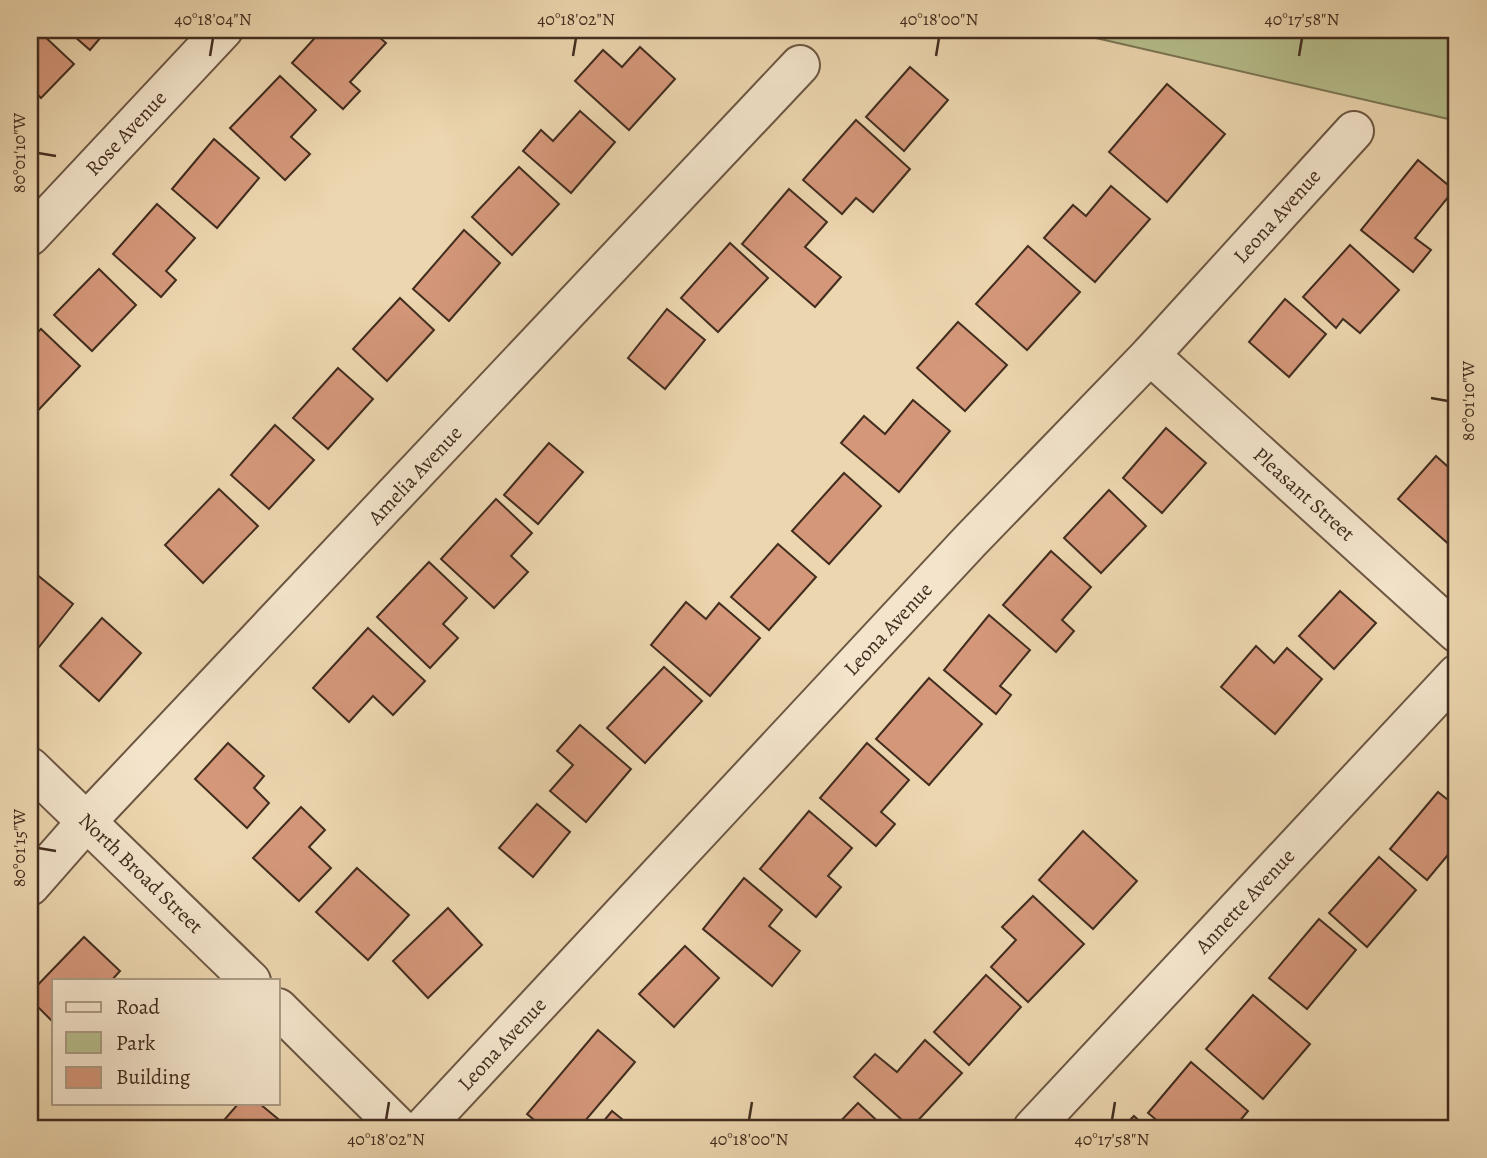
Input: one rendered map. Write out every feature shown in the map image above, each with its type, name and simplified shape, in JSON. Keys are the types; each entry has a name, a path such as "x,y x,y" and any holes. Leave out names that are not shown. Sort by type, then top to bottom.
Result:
{"street":[{"name":"Rose Avenue","path":"30,236 223,30"},
{"name":"Amelia Avenue","path":"30,886 88,820 800,65"},
{"name":"Leona Avenue","path":"423,1128 970,541 1150,355 1354,131"},
{"name":"Pleasant Street","path":"1150,355 1457,633"},
{"name":"Annette Avenue","path":"1033,1128 1457,674"},
{"name":"North Broad Street","path":"30,767 88,820 249,979"},
{"path":"280,1010 400,1128"}],"green space":[{"path":"1061,30 1457,30 1457,121"}],"building":[{"path":"67,30 107,30 90,50"},
{"path":"322,30 371,30 386,43 350,82 360,91 343,109 292,63"},
{"path":"42,34 74,64 41,98 30,87 30,47"},
{"path":"640,47 675,79 629,130 575,81 603,50 622,67"},
{"path":"910,67 948,100 904,151 866,117"},
{"path":"280,76 316,110 291,137 310,154 285,180 230,128"},
{"path":"1167,84 1225,134 1167,202 1109,152"},
{"path":"580,111 615,142 571,193 523,151 541,130 553,141"},
{"path":"856,120 910,169 873,212 856,198 842,214 803,180"},
{"path":"214,139 259,178 217,228 172,189"},
{"path":"1418,160 1454,190 1415,238 1431,250 1413,272 1361,230"},
{"path":"519,167 559,204 512,255 472,217"},
{"path":"1111,186 1150,219 1095,282 1044,238 1073,205 1086,216"},
{"path":"789,189 827,222 805,247 841,277 815,307 742,244"},
{"path":"157,204 195,238 166,271 176,280 161,297 113,254"},
{"path":"464,230 500,263 449,321 413,289"},
{"path":"730,243 768,278 718,332 681,298"},
{"path":"1350,245 1399,290 1360,333 1343,319 1336,328 1303,297"},
{"path":"1028,246 1080,292 1027,350 976,304"},
{"path":"99,269 136,305 92,351 54,315"},
{"path":"400,298 434,330 387,381 353,349"},
{"path":"1285,299 1326,334 1289,377 1249,342"},
{"path":"667,309 705,340 665,389 628,358"},
{"path":"958,322 1007,365 965,411 917,368"},
{"path":"41,329 80,366 30,419 30,340"},
{"path":"338,368 373,399 328,449 293,418"},
{"path":"913,400 950,431 899,492 841,443 864,416 885,434"},
{"path":"275,425 314,460 269,509 231,475"},
{"path":"1166,428 1206,463 1162,513 1123,478"},
{"path":"549,443 583,472 538,524 504,495"},
{"path":"1436,456 1457,475 1457,543 1453,548 1398,499"},
{"path":"844,473 881,506 829,564 792,531"},
{"path":"219,489 258,526 203,583 165,545"},
{"path":"1109,490 1146,526 1101,573 1064,538"},
{"path":"496,499 532,533 511,556 528,572 494,608 441,559"},
{"path":"778,544 816,577 769,630 731,597"},
{"path":"1051,551 1091,587 1062,620 1074,631 1056,652 1003,605"},
{"path":"429,562 467,598 443,624 458,638 430,668 377,617"},
{"path":"30,569 73,604 35,652 30,648"},
{"path":"1340,591 1376,623 1334,669 1299,636"},
{"path":"686,602 706,619 719,603 760,638 710,696 651,645"},
{"path":"989,615 1030,650 1000,686 1011,695 996,714 944,670"},
{"path":"102,618 141,653 99,701 60,666"},
{"path":"368,628 425,681 393,715 373,696 349,722 313,688"},
{"path":"1256,646 1274,663 1287,648 1322,679 1275,734 1221,687"},
{"path":"664,667 702,701 645,763 607,728"},
{"path":"929,678 982,724 929,785 876,739"},
{"path":"580,725 631,769 586,822 550,791 573,765 557,751"},
{"path":"228,743 264,776 254,788 269,803 247,828 195,779"},
{"path":"867,743 909,780 881,812 895,824 876,846 820,798"},
{"path":"1438,792 1457,807 1457,865 1447,856 1427,880 1390,849"},
{"path":"537,804 570,832 533,877 499,848"},
{"path":"301,807 325,830 309,847 331,868 299,901 253,858"},
{"path":"809,811 852,848 828,876 841,887 816,917 760,869"},
{"path":"1083,831 1137,881 1093,929 1039,880"},
{"path":"1379,857 1416,890 1367,947 1329,913"},
{"path":"357,868 409,915 368,960 316,912"},
{"path":"744,878 782,910 769,926 800,951 772,986 703,929"},
{"path":"1033,896 1084,944 1028,1002 991,967 1016,940 1002,927"},
{"path":"448,908 482,945 428,998 393,961"},
{"path":"1319,919 1356,950 1307,1009 1269,978"},
{"path":"84,937 120,971 113,979 52,979 52,1021 30,999 30,993"},
{"path":"685,946 719,978 674,1027 639,994"},
{"path":"986,975 1021,1007 969,1065 934,1032"},
{"path":"1253,995 1310,1044 1263,1099 1206,1049"},
{"path":"598,1030 635,1062 579,1128 544,1128 527,1114"},
{"path":"925,1040 962,1073 911,1128 854,1077 875,1054 897,1072"},
{"path":"1191,1062 1248,1111 1234,1128 1206,1128 1201,1124 1198,1128 1166,1128 1148,1113"},
{"path":"858,1103 885,1128 834,1128"},
{"path":"236,1106 262,1106 289,1128 233,1128 225,1119"},
{"path":"612,1111 633,1128 598,1128"},
{"path":"1134,1116 1147,1128 1122,1128"}]}
